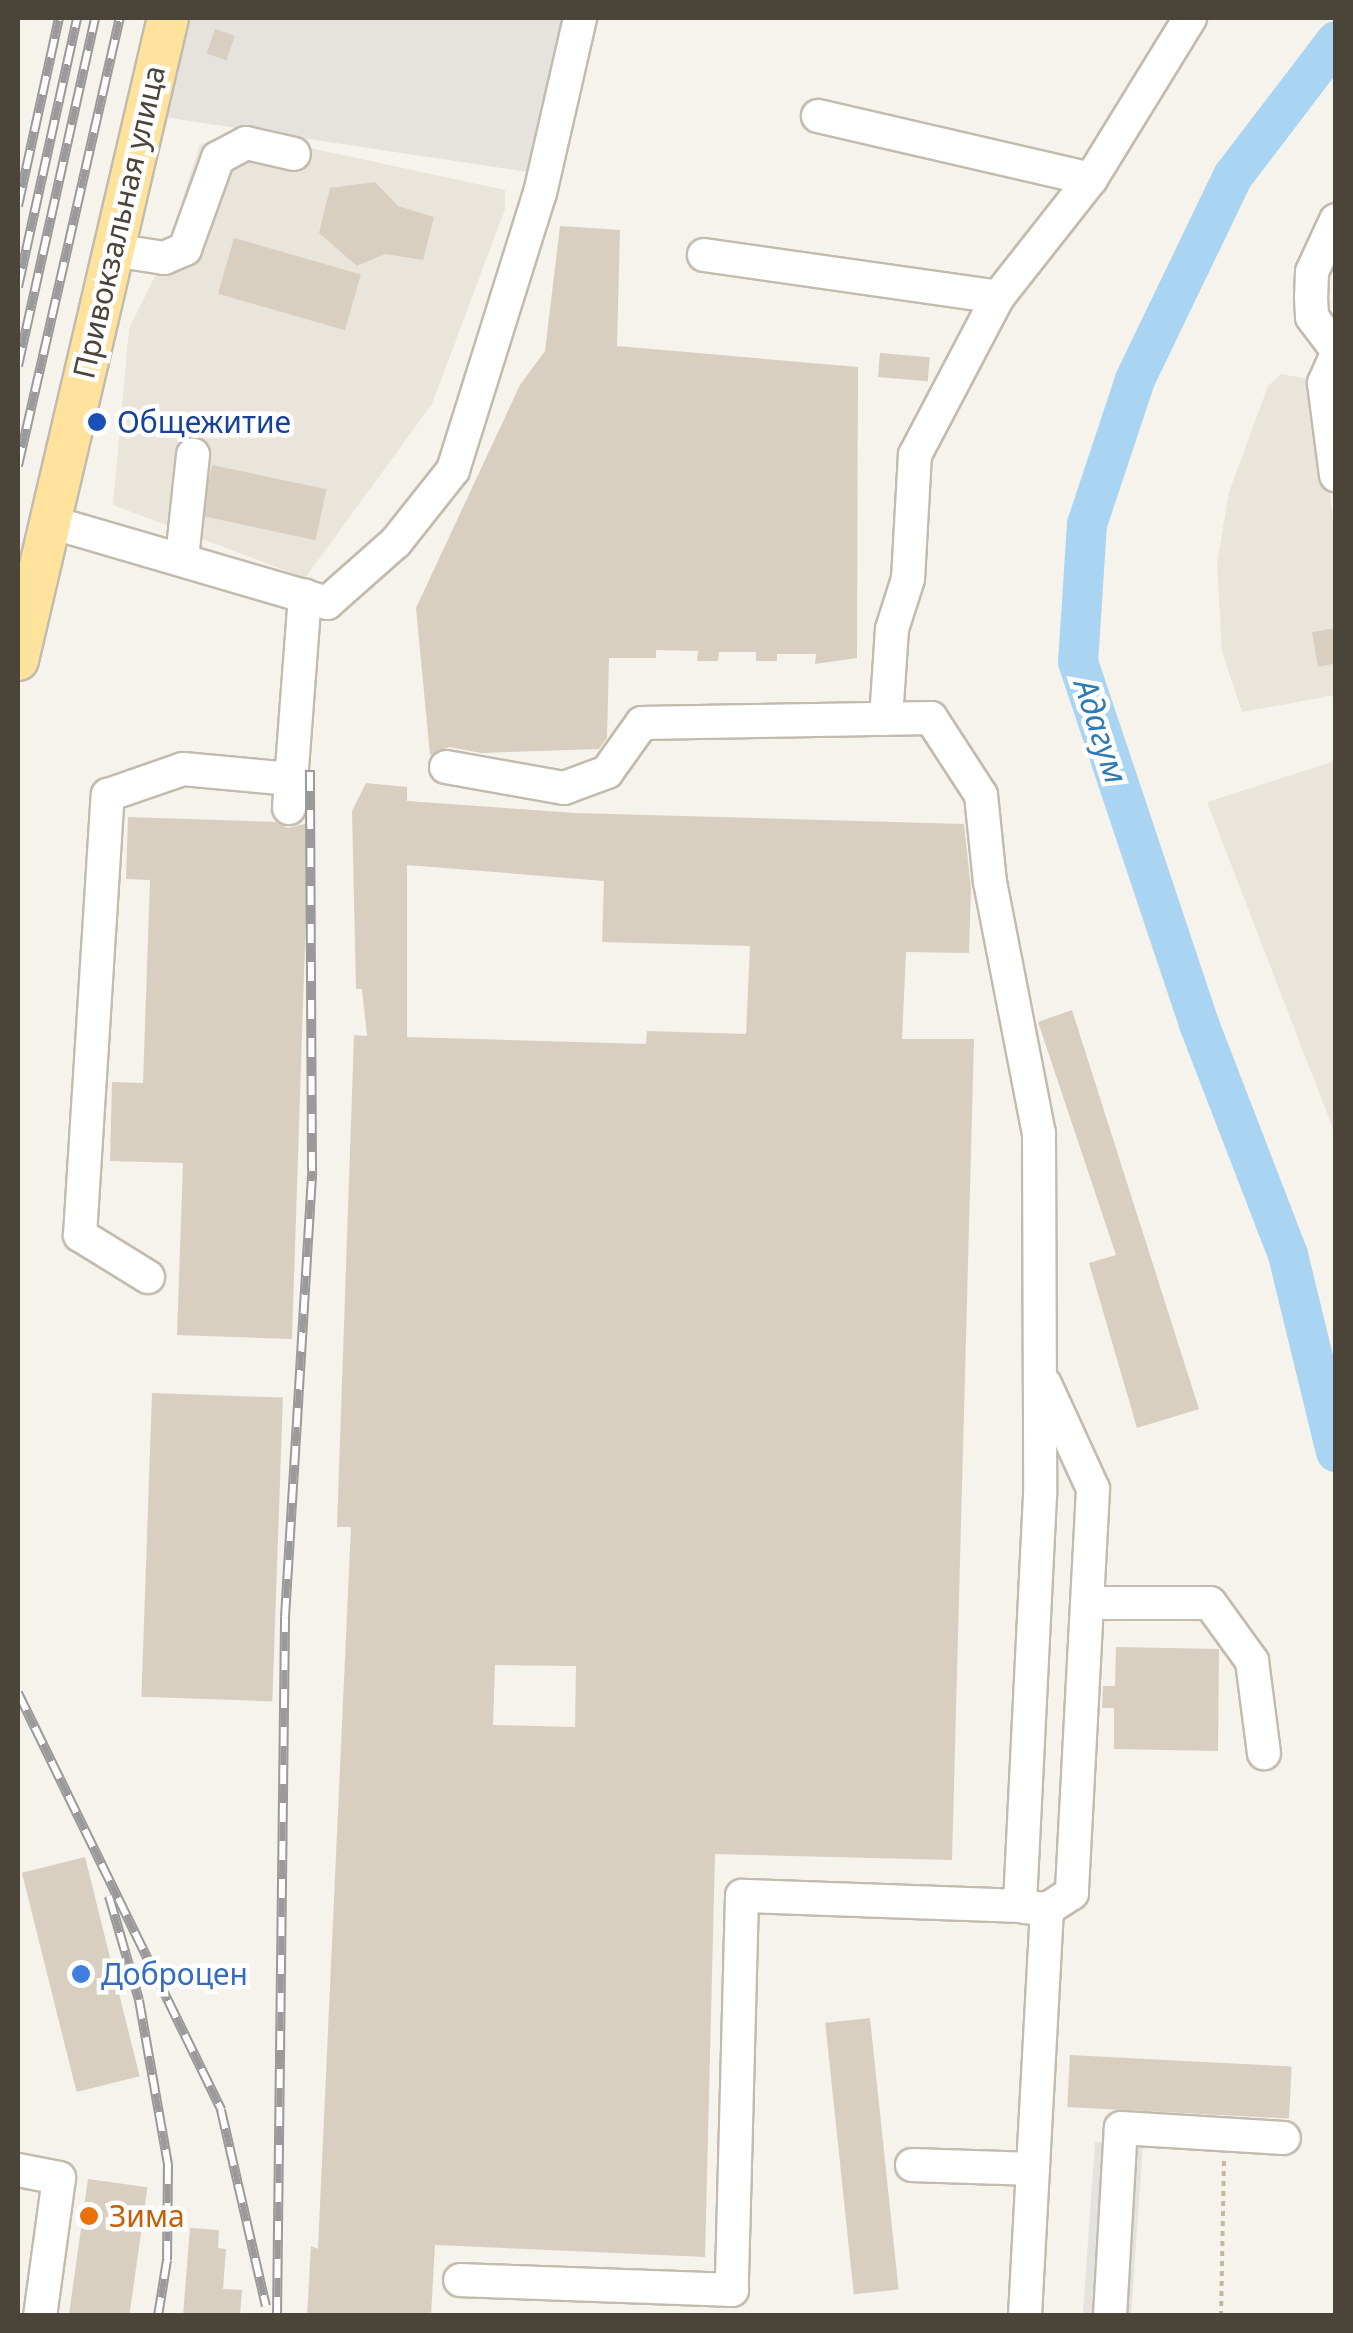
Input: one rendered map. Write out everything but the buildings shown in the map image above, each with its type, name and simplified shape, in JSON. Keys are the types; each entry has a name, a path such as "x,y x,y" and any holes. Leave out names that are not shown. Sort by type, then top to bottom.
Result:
{"main road":[{"name":"Привокзальная улица","path":"18,660 46,521 168,18"}],"street":[{"path":"46,521 327,602 396,542 453,470 540,193 580,18"},
{"path":"886,718 892,629 904,608 915,455 998,297 1091,178 1190,18"},
{"path":"818,116 1091,178"},
{"path":"113,250 164,258 185,249 218,158 246,143 294,154"},
{"path":"1336,220 1312,272 1311,297 1312,317 1333,356 1325,408 1336,474"},
{"path":"704,255 998,297"},
{"path":"182,558 193,454"},
{"path":"148,1277 80,1235 108,795 183,768 290,794 305,596"},
{"path":"446,767 564,788 608,772 642,723 931,718 980,796 990,882 1039,1133 1032,2169 1024,2316"},
{"path":"460,2280 731,2303 742,1896 1033,1908 1072,1892 1093,1489 1039,1371"},
{"path":"1088,1603 1210,1604 1252,1661 1264,1752"},
{"path":"1110,2316 1121,2128 1284,2138"},
{"path":"912,2165 1032,2169"},
{"path":"18,2170 60,2178 40,2316"}],"path":[{"path":"1221,2316 1224,2134"}],"shaded area":[{"path":"185,18 570,18 528,172 163,117"},
{"path":"231,138 310,148 505,190 505,209 432,404 305,578 113,505 129,329 164,258 200,144"},
{"path":"1281,374 1314,380 1335,533 1335,695 1242,712 1222,652 1217,564 1229,492 1268,386"},
{"path":"1336,761 1335,1134 1207,802"},
{"path":"1095,2142 1143,2145 1131,2316 1083,2316"}],"waterway":[{"name":"Адагум","path":"1336,41 1233,176 1135,380 1087,524 1078,662 1199,1024 1288,1255 1336,1452"}],"railway":[{"path":"18,206 59,18"},
{"path":"18,287 77,18"},
{"path":"18,366 95,18"},
{"path":"18,466 120,18"},
{"path":"277,2316 285,1617 312,1171 310,770"},
{"path":"18,1693 221,2110 266,2306"},
{"path":"109,1896 139,2000 168,2165 167,2260 158,2316"}],"place":[{"name":"Общежитие","path":"97,422"},
{"name":"Доброцен","path":"81,1974"},
{"name":"Зима","path":"89,2216"}]}
